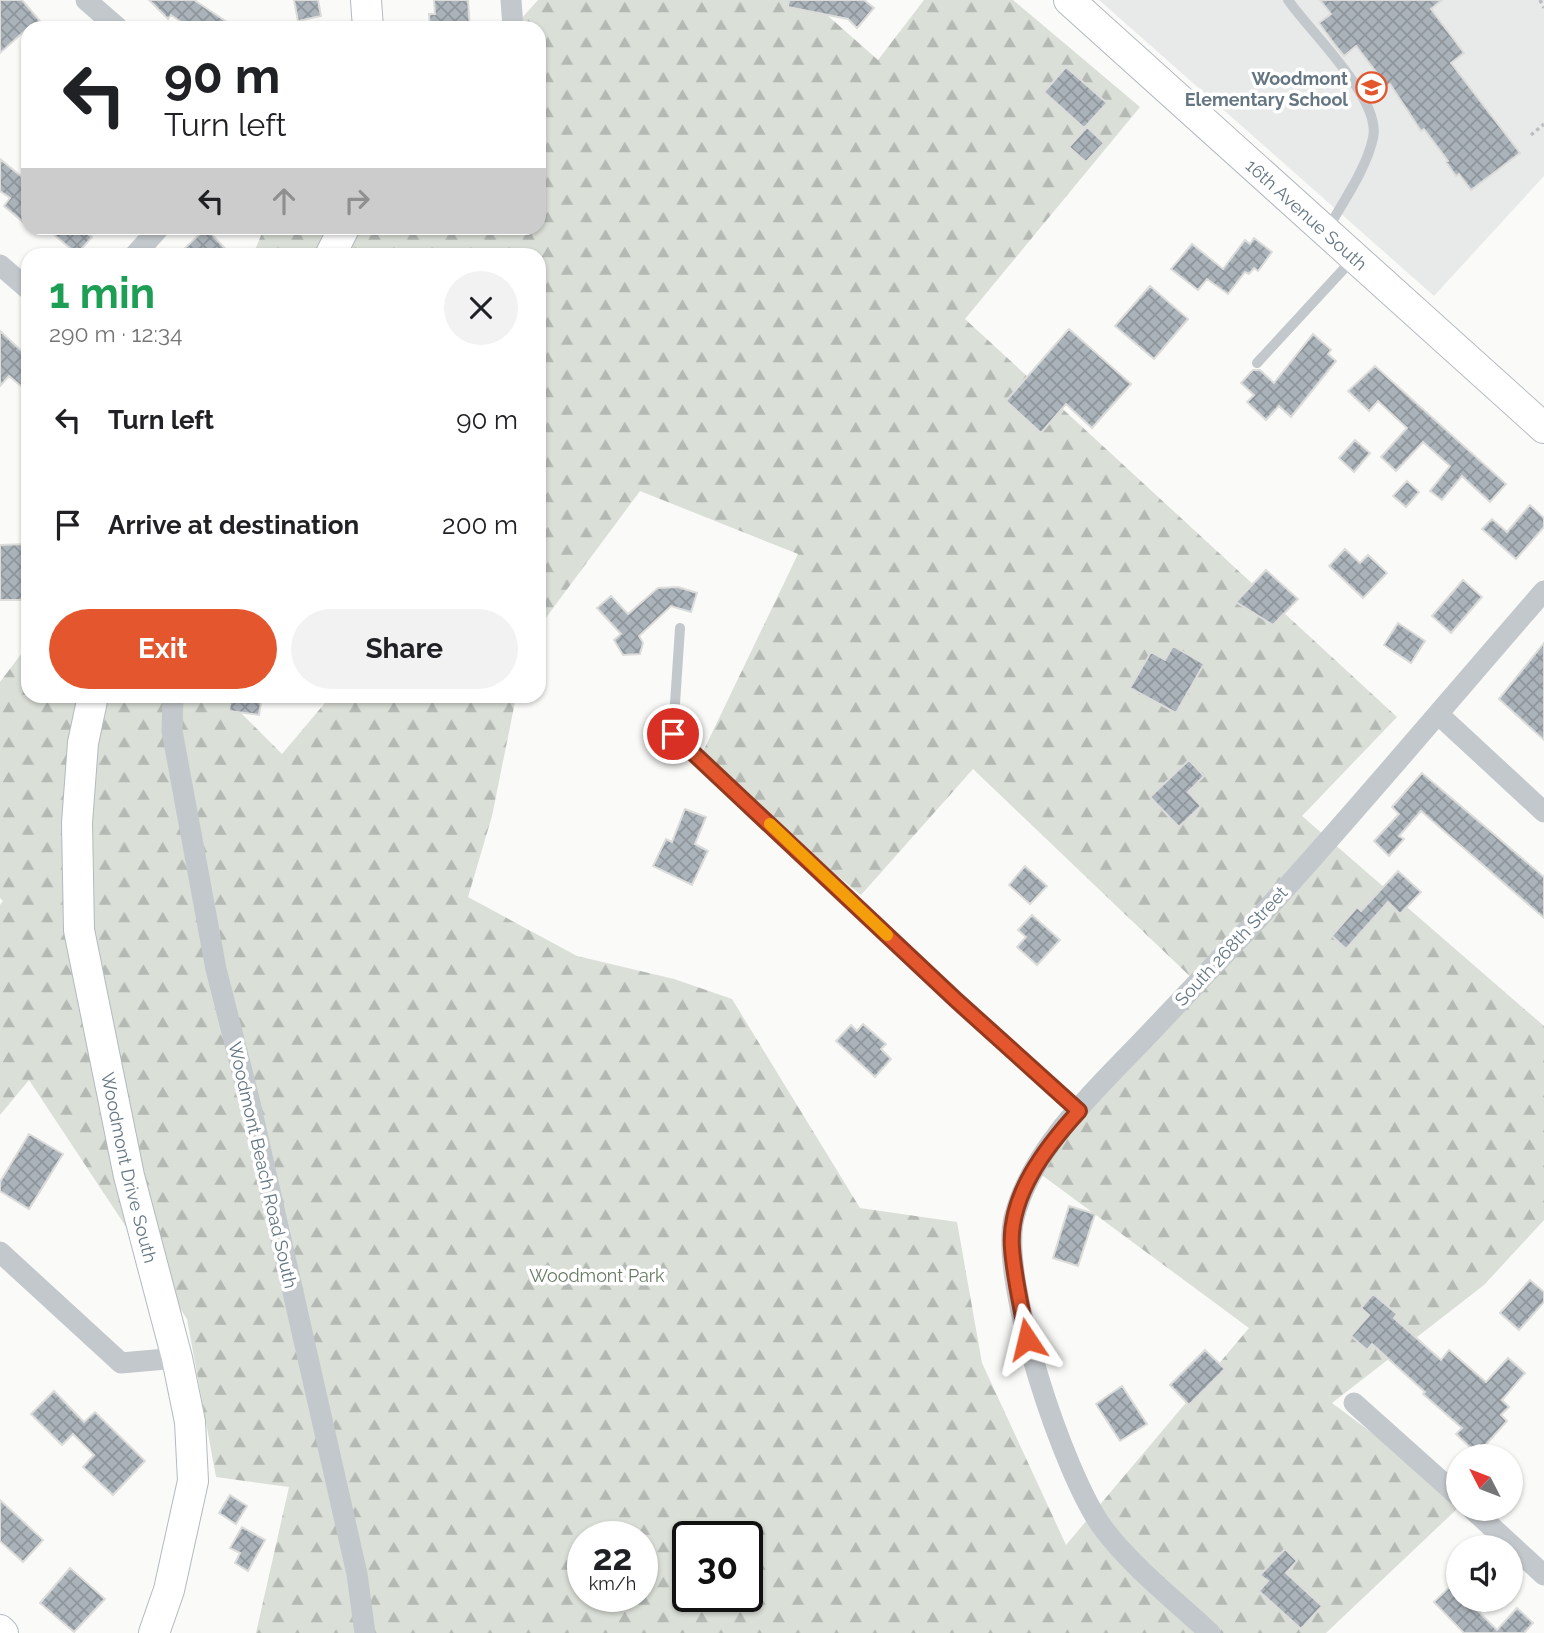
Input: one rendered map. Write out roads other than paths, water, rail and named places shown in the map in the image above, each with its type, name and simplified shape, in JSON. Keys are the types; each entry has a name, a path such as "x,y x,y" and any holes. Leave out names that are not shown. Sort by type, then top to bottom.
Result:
{"main road":[{"path":"366,0 368,21"},
{"name":"16th Avenue South","path":"1069,0 1544,428"},
{"name":"Woodmont Drive South","path":"92,703 83,743 78,809 79,930 129,1176 177,1358 190,1422 193,1481 169,1590 154,1633"}],"street":[{"path":"86,0 110,21"},
{"path":"511,0 512,21"},
{"path":"0,265 21,283"},
{"name":"South 268th Street","path":"1210,1633 1119,1545 1094,1515 1075,1482 1027,1339 1012,1248 1013,1222 1021,1194 1035,1170 1079,1111 1256,920 1544,591"},
{"name":"Woodmont Beach Road South","path":"173,703 172,731 216,970 250,1103 351,1547 365,1633"},
{"path":"1438,714 1544,812"},
{"path":"0,1252 121,1363 177,1358"},
{"path":"1354,1403 1446,1485"},
{"path":"1485,1521 1544,1575"}],"lane":[{"path":"1288,0 1362,95 1374,121 1367,155 1326,232"},
{"path":"1257,363 1355,257"},
{"path":"680,628 673,734 956,1000 1079,1111"}],"place":[{"name":"Woodmont Elementary School","path":"1371,88"}],"park label":[{"name":"Woodmont Park","path":"597,1275"}]}
